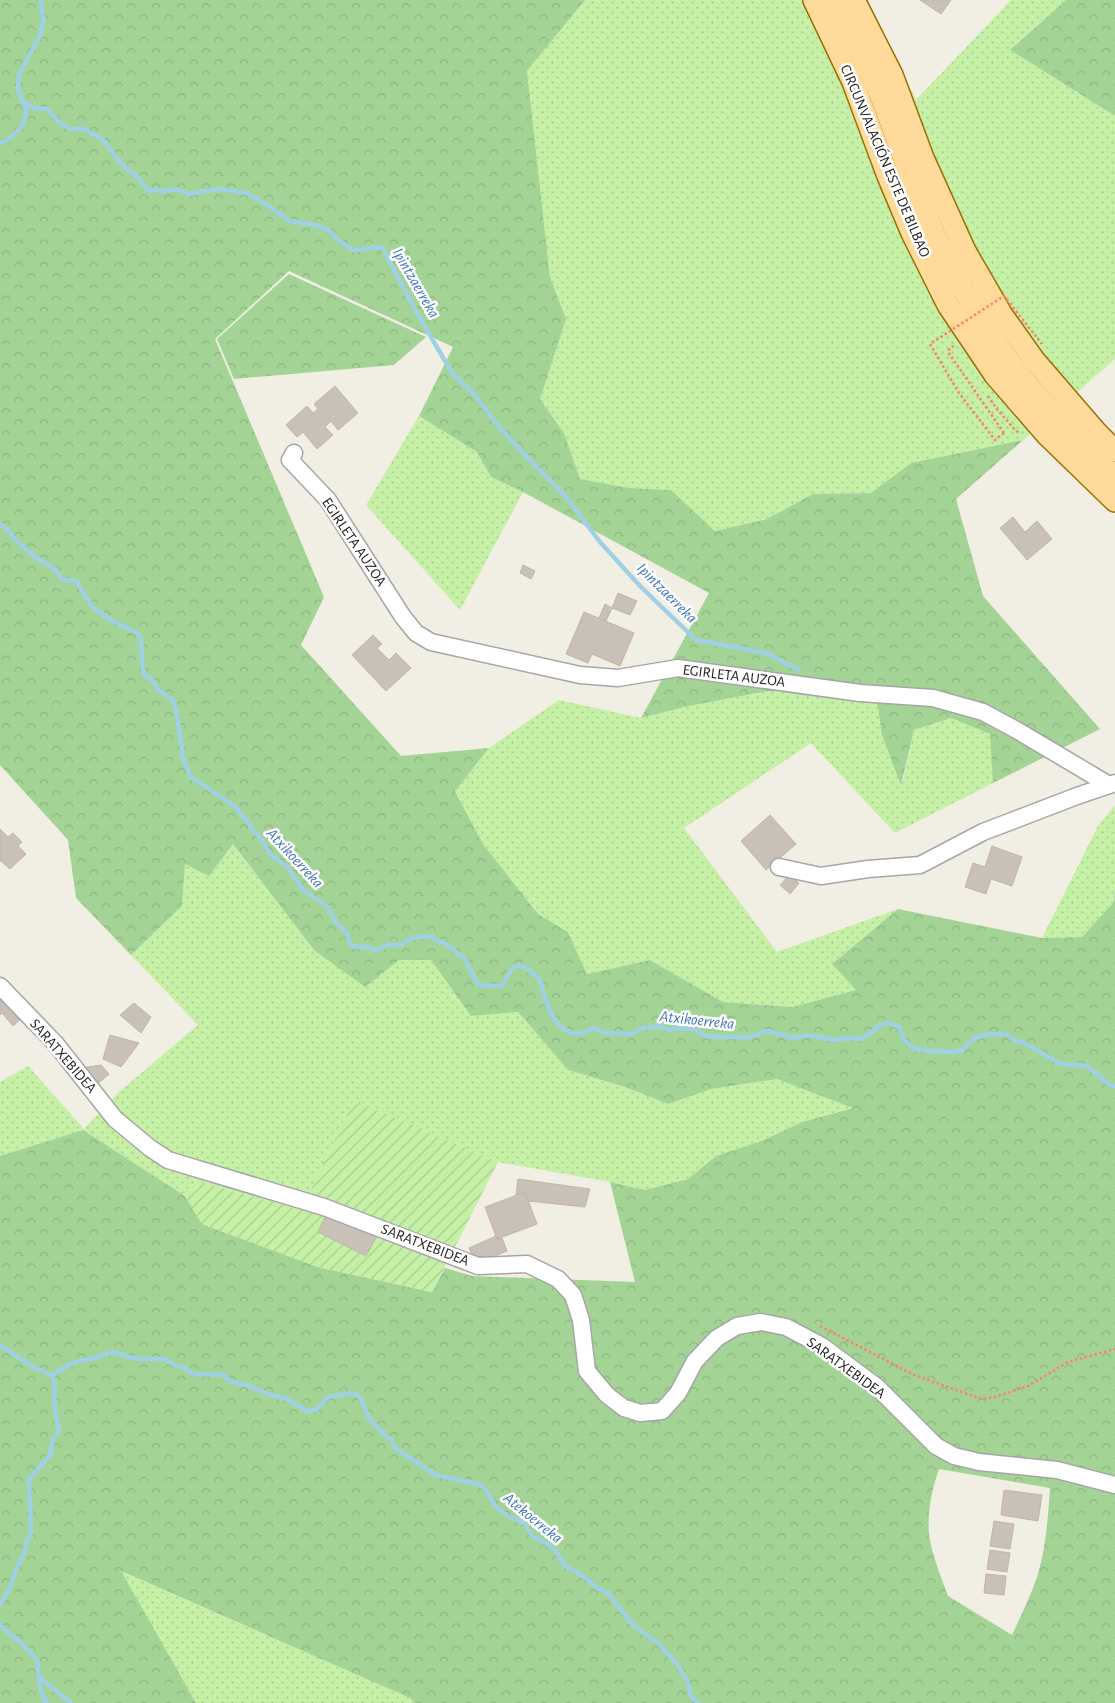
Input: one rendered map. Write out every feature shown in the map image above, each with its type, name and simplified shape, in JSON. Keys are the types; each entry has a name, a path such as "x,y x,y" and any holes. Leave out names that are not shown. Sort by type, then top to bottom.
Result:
{"main road":[{"name":"CIRCUNVALACIÓN ESTE DE BILBAO","path":"814,0 853,82 888,176 912,233 948,305 990,368 1016,399 1053,440 1115,501"},
{"name":"CIRCUNVALACIÓN ESTE DE BILBAO","path":"834,0 867,63 920,198 963,289 1016,370 1046,406 1115,478"},
{"path":"854,0 892,75 923,158 965,251 1002,315 1034,360 1085,420 1115,451"}],"street":[{"name":"EGIRLETA AUZOA","path":"294,453 290,460 328,500 403,617 416,633 432,642 580,675 618,678 678,668 860,693 933,698 983,712 1112,784"},
{"name":"EGIRLETA AUZOA","path":"779,867 821,876 868,869 920,866 984,832 1112,784"},
{"name":"SARATXEBIDEA","path":"0,986 55,1043 115,1119 150,1148 168,1160 324,1207 478,1266 527,1264 558,1279 573,1295 581,1320 587,1371 608,1395 624,1408 640,1414 662,1412 678,1392 695,1361 717,1338 737,1326 761,1322 786,1327 822,1346 877,1387 936,1446 954,1456 979,1462 1057,1470 1115,1485"}],"path":[{"path":"959,353 954,345 948,352 1004,433 995,440 959,393 930,344 1004,296 1042,344"},
{"path":"986,393 996,409 1016,431 1025,435"},
{"path":"817,1325 914,1375 982,1399 995,1397 1028,1386 1068,1362 1115,1348"}],"green space":[{"path":"0,0 585,0 527,71 550,277 566,319 540,399 564,433 580,479 630,488 671,490 715,531 767,519 813,494 871,493 911,463 1023,440 956,499 983,596 1100,729 993,783 990,734 951,718 914,730 901,785 882,735 876,693 768,691 689,706 641,718 709,593 523,492 491,477 477,452 419,416 453,347 289,271 215,339 324,597 301,645 401,756 489,748 455,791 483,844 538,914 568,932 587,974 650,960 723,1002 792,1007 856,990 832,964 898,909 1042,938 1082,937 1114,902 1115,889 1115,1703 415,1703 410,1698 121,1571 196,1703 0,1703 0,1156 83,1130 185,1196 202,1224 318,1267 432,1292 445,1268 472,1276 635,1282 610,1182 645,1190 688,1179 716,1156 764,1140 802,1122 853,1108 777,1079 711,1089 668,1104 625,1087 568,1070 518,1012 471,1016 431,960 399,960 365,987 314,950 233,844 209,876 185,864 182,906 131,955 76,898 68,840 0,765","holes":["939,1469 1050,1488 1043,1555 1037,1577 1012,1635 948,1596 934,1558 929,1536 929,1516 934,1487"]},
{"path":"585,0 868,0 916,100 1011,0 1066,0 1010,50 1115,116 1115,359 1023,440 911,463 871,493 813,494 767,519 715,531 671,490 630,488 580,479 564,433 540,399 566,319 550,277 527,71"},
{"path":"1066,0 1115,0 1115,116 1010,50"},
{"path":"289,274 426,337 394,365 234,379 217,339"},
{"path":"419,416 477,452 491,477 523,492 460,610 366,505"},
{"path":"768,691 876,693 902,784 914,730 951,718 991,734 993,783 895,833 811,743 684,828 777,952 898,909 832,964 856,990 792,1007 723,1002 650,960 587,974 568,932 538,914 483,844 455,790 489,748 559,700 641,718 689,706"},
{"path":"1115,805 1114,902 1082,937 1042,938 1098,826"},
{"path":"233,844 314,950 399,960 431,960 471,1016 518,1012 568,1070 625,1087 668,1104 711,1089 778,1079 854,1107 802,1122 764,1140 716,1156 688,1179 645,1190 498,1162 354,1100 301,1210 197,1181 185,1196 83,1130 0,1156 0,1082 28,1066 84,1129 119,1092 198,1025 131,955 182,906 185,863"},
{"path":"354,1100 498,1162 432,1292 318,1267 202,1224 185,1196 197,1181 301,1210"},
{"path":"120,1571 410,1698 415,1703 196,1703"}],"building":[{"path":"920,0 951,0 941,14"},
{"path":"335,386 358,413 338,430 331,421 325,427 333,435 317,449 303,432 297,437 286,425 307,406 313,413 318,409 314,404"},
{"path":"1013,517 1025,532 1037,521 1052,539 1027,560 1000,528"},
{"path":"523,565 535,571 531,579 520,573"},
{"path":"618,593 637,601 630,615 612,608"},
{"path":"605,604 612,608 606,621 599,618"},
{"path":"584,612 634,633 620,666 592,654 588,663 566,654"},
{"path":"373,635 382,644 377,648 389,660 396,653 411,668 386,691 352,655"},
{"path":"770,815 796,844 766,870 741,841"},
{"path":"0,829 8,837 13,833 22,842 18,846 26,854 10,869 0,862"},
{"path":"992,846 1022,857 1012,886 991,879 986,894 965,887 973,863 985,867"},
{"path":"789,875 799,883 790,894 780,885"},
{"path":"0,993 22,1018 13,1026 2,1013 0,1015"},
{"path":"134,1003 151,1017 141,1033 120,1015"},
{"path":"110,1035 139,1043 121,1067 103,1059"},
{"path":"101,1065 109,1074 95,1086 82,1068"},
{"path":"518,1179 590,1189 585,1207 528,1201 525,1192 516,1196"},
{"path":"525,1192 537,1224 497,1239 485,1207"},
{"path":"326,1215 353,1228 356,1221 377,1236 366,1256 318,1232"},
{"path":"496,1236 497,1239 502,1238 507,1251 485,1260 472,1255 469,1248"},
{"path":"1004,1490 1042,1495 1038,1521 1001,1515"},
{"path":"994,1521 1014,1524 1010,1549 990,1546"},
{"path":"990,1550 1010,1553 1007,1572 987,1569"},
{"path":"986,1574 1006,1576 1004,1595 984,1593"}],"waterway":[{"name":"Ipintzaerreka","path":"41,0 43,21 41,34 19,74 18,89 22,101 33,108 47,109 58,121 70,129 84,129 103,140 122,165 135,175 148,190 164,191 176,189 188,194 220,189 247,193 289,221 311,224 329,230 337,239 353,250 381,247 452,373 473,393 500,428 567,498 600,542 640,586 696,640 766,653 799,670"},
{"name":"Atxikoerreka","path":"0,143 6,141 21,127 26,115 23,103"},
{"name":"Atxikoerreka","path":"0,524 35,557 55,569 62,580 77,582 93,608 139,634 144,674 152,680 157,689 175,704 182,757 191,777 237,808 248,821 252,830 259,836 270,854 288,868 303,890 328,907 335,921 347,933 351,945 377,950 388,945 401,945 412,938 429,936 449,946 465,959 475,980 485,986 501,986 512,969 516,966 524,967 540,980 552,1016 565,1030 573,1033 583,1033 594,1028 605,1033 631,1034 643,1028 659,1026 669,1030 678,1028 694,1029 705,1036 716,1037 751,1037 767,1031 794,1038 807,1035 834,1040 859,1039 870,1034 880,1025 890,1023 900,1028 903,1039 915,1049 954,1052 962,1050 973,1039 988,1034 1007,1034 1013,1040 1022,1042 1061,1064 1087,1066 1110,1085 1115,1086"},
{"name":"Atekoerreka","path":"0,1345 35,1368 52,1375 55,1385 54,1402 59,1431 53,1439 50,1455 29,1480 31,1532 10,1588 0,1605"},
{"name":"Atekoerreka","path":"52,1375 72,1363 112,1352 138,1359 166,1359 176,1366 184,1367 190,1372 197,1374 224,1375 230,1381 287,1399 307,1411 316,1410 328,1397 351,1393 357,1394 368,1417 391,1439 395,1448 436,1475 483,1487 499,1510 524,1523 533,1537 546,1543 556,1551 565,1566 609,1594 633,1625 658,1643 678,1665 688,1683 691,1696 698,1703"},
{"name":"Atekoerreka","path":"0,1624 37,1660 41,1692 47,1702 44,1703"},
{"path":"38,1676 71,1703"}]}
